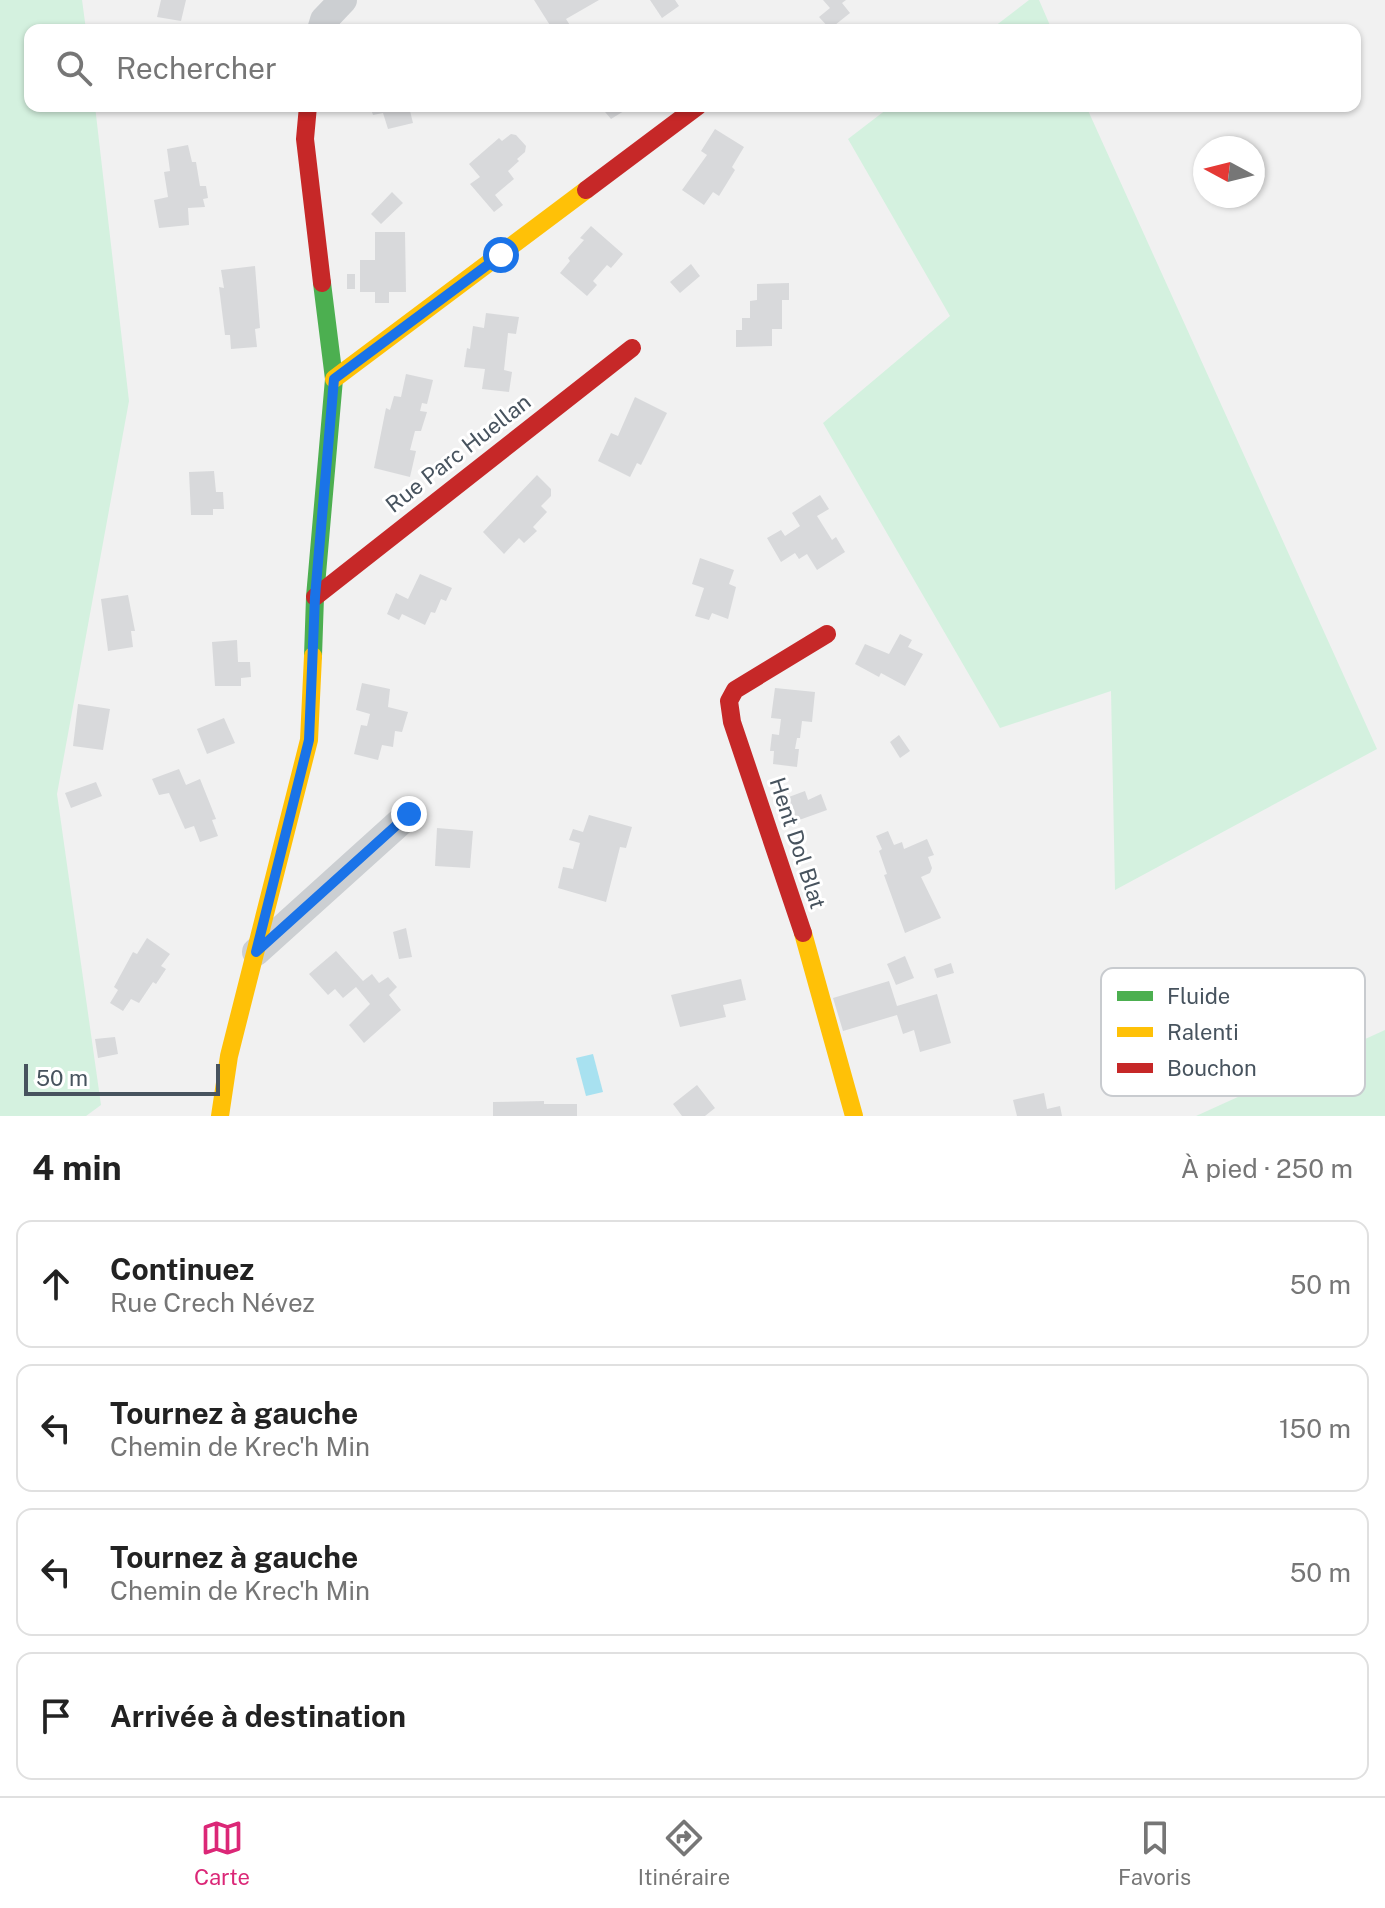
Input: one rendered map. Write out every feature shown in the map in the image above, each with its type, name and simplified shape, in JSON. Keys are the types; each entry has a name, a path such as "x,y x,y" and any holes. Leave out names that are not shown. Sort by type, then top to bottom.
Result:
{"street":[{"path":"323,24 343,0"},
{"path":"220,1116 229,1056 309,740 315,597 334,379 305,139 307,112"},
{"path":"334,379 690,112"},
{"name":"Rue Parc Huellan","path":"315,597 632,348"},
{"name":"Hent Dol Blat","path":"827,634 735,690 729,701 732,722 798,915 854,1116"},
{"path":"256,952 409,814"}],"green space":[{"path":"0,0 82,0 85,24 24,24 24,112 96,112 129,401 57,794 101,1105 86,1116 0,1116"},
{"path":"1029,0 1039,0 1049,24 998,24"},
{"path":"883,112 1089,112 1377,749 1115,890 1111,691 1000,728 823,423 950,316 848,139"},
{"path":"1385,1030 1385,1116 1196,1116 1240,1096 1365,1096 1365,1039"}],"water":[{"path":"593,1054 603,1092 586,1096 576,1058"}],"building":[{"path":"161,0 186,0 181,21 157,17"},
{"path":"534,0 599,0 566,19 569,24 549,24"},
{"path":"650,0 675,0 679,6 662,18"},
{"path":"823,0 846,0 842,3 850,13 836,24 825,24 819,17 830,8"},
{"path":"372,112 410,112 413,123 388,129 383,113 373,115"},
{"path":"605,112 622,112 611,119"},
{"path":"715,129 744,147 732,167 735,170 719,196 713,192 704,205 682,190 707,155 701,151"},
{"path":"511,134 526,146 525,152 508,171 514,179 495,195 503,205 494,212 470,184 480,177 469,164 499,138 502,141"},
{"path":"188,145 192,162 196,162 200,186 206,186 208,198 203,199 205,207 188,208 189,225 159,228 154,200 168,197 164,172 170,171 167,149"},
{"path":"392,192 403,203 381,224 371,214"},
{"path":"591,226 623,254 611,268 607,265 593,281 597,285 587,296 560,273 584,240 580,238"},
{"path":"375,232 405,232 406,292 389,292 389,303 375,303 375,292 360,292 360,260 375,260"},
{"path":"691,264 700,276 680,293 670,282"},
{"path":"255,266 260,328 255,329 257,347 231,349 230,335 225,335 219,287 224,288 221,270"},
{"path":"347,274 355,274 355,289 347,289"},
{"path":"789,283 789,300 782,300 782,329 772,329 772,346 736,347 736,330 742,330 742,318 750,318 750,301 757,300 757,284"},
{"path":"486,313 519,317 516,334 508,333 504,370 512,372 509,392 482,389 485,369 464,367 473,326 484,328"},
{"path":"406,374 433,380 427,404 422,403 420,411 427,412 421,431 415,431 410,450 416,451 410,477 374,468 386,408 390,410 394,396 401,397"},
{"path":"635,397 667,413 641,465 637,463 630,477 598,461 611,433 618,436"},
{"path":"214,471 216,492 223,492 224,509 213,509 213,515 191,515 189,472"},
{"path":"537,475 551,489 551,496 541,506 547,512 533,527 537,531 524,543 519,538 504,554 483,532"},
{"path":"820,495 829,509 817,516 832,540 836,537 845,552 817,570 807,554 799,559 795,553 781,562 767,538 781,530 785,536 800,526 792,513"},
{"path":"700,558 734,570 729,584 736,587 728,619 712,613 709,620 695,616 704,588 692,584"},
{"path":"420,574 452,588 446,601 441,599 425,625 402,614 399,620 387,614 396,593 408,599"},
{"path":"128,595 135,631 131,631 133,647 108,651 101,599"},
{"path":"900,634 912,640 908,647 923,654 905,686 855,664 865,644 889,654"},
{"path":"237,640 238,662 250,662 251,677 241,678 241,686 215,686 212,642"},
{"path":"362,683 390,689 388,707 408,712 402,732 395,731 393,747 382,745 378,760 354,754 361,725 367,726 370,714 356,710"},
{"path":"775,688 815,692 812,722 802,721 800,738 797,738 797,767 773,764 774,751 770,751 772,734 779,735 781,719 771,718"},
{"path":"78,704 110,709 103,750 73,746"},
{"path":"224,718 235,743 207,754 197,729"},
{"path":"899,735 910,751 900,758 890,742"},
{"path":"179,769 186,785 200,779 216,819 212,820 218,836 200,842 194,826 185,829 169,793 159,795 152,779"},
{"path":"96,782 102,796 71,808 65,793"},
{"path":"805,791 808,800 821,794 827,810 788,824 778,801"},
{"path":"589,815 632,827 626,848 620,847 606,902 558,888 563,867 573,869 580,843 569,840 573,829 583,832"},
{"path":"437,828 473,831 470,868 435,866"},
{"path":"888,831 894,845 902,842 904,849 927,839 934,855 928,857 932,868 930,873 921,877 941,918 905,933 884,875 887,874 879,851 882,849 876,836"},
{"path":"406,928 412,957 399,959 393,932"},
{"path":"147,938 170,954 161,966 166,969 139,1003 131,999 123,1011 110,1003 118,990 114,987 133,952 137,954"},
{"path":"336,951 363,981 372,974 379,983 388,977 397,987 389,995 401,1010 364,1043 349,1025 370,1004 356,987 343,998 335,989 328,995 309,974"},
{"path":"905,956 914,978 896,985 887,964"},
{"path":"951,963 954,973 937,978 934,969"},
{"path":"741,979 746,1000 723,1005 726,1017 680,1027 671,995"},
{"path":"889,981 897,1006 937,994 951,1043 920,1052 914,1030 903,1034 897,1015 843,1031 833,998"},
{"path":"115,1037 118,1054 98,1058 95,1039"},
{"path":"697,1085 715,1108 705,1116 682,1116 673,1104"},
{"path":"1044,1093 1047,1109 1060,1106 1062,1116 1017,1116 1013,1100"},
{"path":"544,1101 544,1104 577,1104 577,1116 493,1116 493,1102"}],"traffic: fast":[{"path":"313,656 315,597 334,379 322,283"}],"traffic: slow":[{"path":"334,379 586,190"},
{"path":"220,1116 229,1056 309,740 313,656"},
{"path":"803,933 854,1116"}],"traffic: jam":[{"path":"307,112 305,139 322,283"},
{"path":"586,190 690,112"},
{"path":"315,597 632,348"},
{"path":"803,933 732,722 729,701 735,690 827,634"}],"route":[{"path":"409,814 256,952 309,740 315,597 334,379 501,255"}]}
